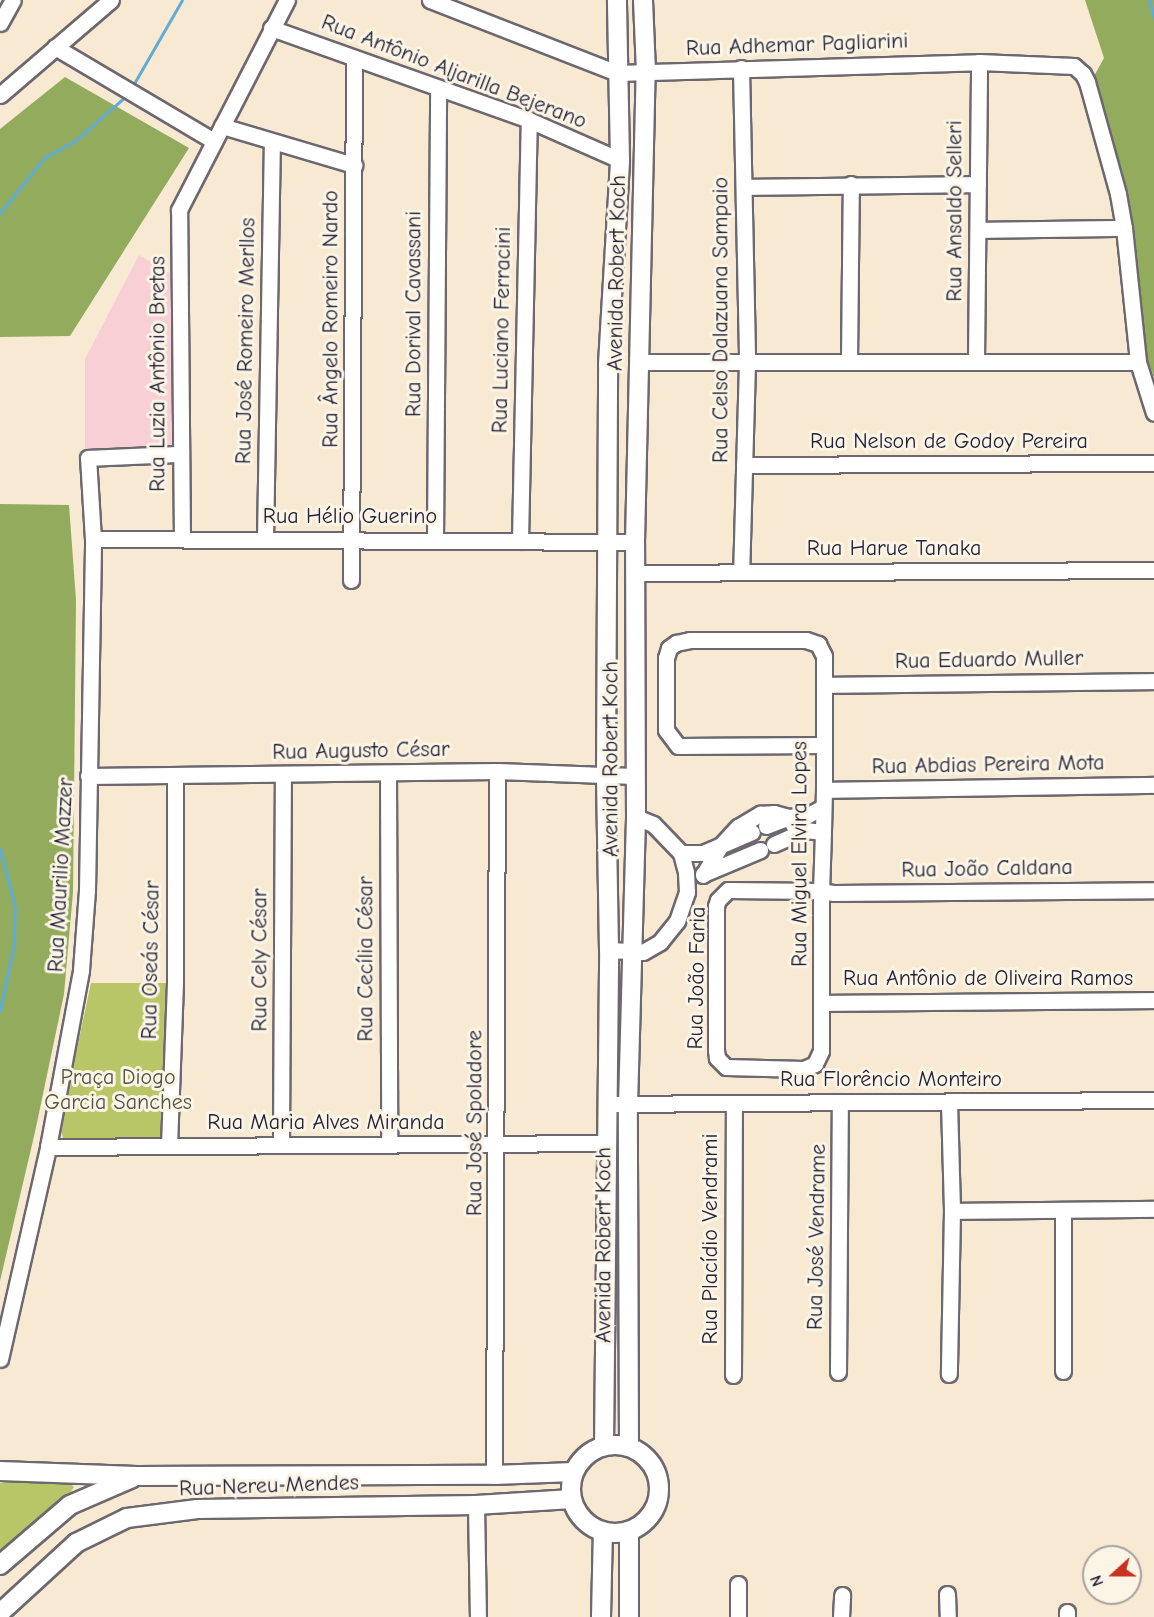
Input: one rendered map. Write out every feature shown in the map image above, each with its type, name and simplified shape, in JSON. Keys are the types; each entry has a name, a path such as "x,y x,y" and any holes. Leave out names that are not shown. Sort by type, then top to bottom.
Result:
{"main road":[{"name":"Avenida Robert Koch","path":"604,1446 605,1143 609,950 606,773 608,364 620,160 616,73 616,0"},
{"name":"Avenida Robert Koch","path":"629,1446 628,1105 636,817 635,542 646,72 642,0"},
{"path":"604,1446 629,1446 651,1462 658,1475 660,1489 658,1503 642,1525 629,1531 603,1532 583,1520 572,1499 574,1472 581,1460 604,1446"},
{"path":"0,1471 136,1476"},
{"name":"Rua Nereu Mendes","path":"0,1565 70,1505 136,1476 494,1475 574,1472"},
{"path":"408,1506 394,1499 392,1488 395,1483 428,1475"},
{"name":"Rua Nereu Mendes","path":"3,1613 75,1543 127,1518 196,1509 476,1505 572,1499"},
{"path":"629,1531 629,1617"},
{"path":"601,1617 603,1532"}],"street":[{"path":"0,23 13,0"},
{"path":"0,95 111,0"},
{"path":"55,47 214,141 287,0"},
{"path":"430,0 616,73"},
{"name":"Rua Antônio Aljarilla Bejerano","path":"271,28 529,120 620,160"},
{"name":"Rua Ângelo Romeiro Nardo","path":"351,580 354,58"},
{"name":"Rua Adhemar Pagliarini","path":"616,73 979,62 1069,65 1083,74 1118,194 1124,228 1138,362 1154,413"},
{"name":"Rua Ansaldo Selleri","path":"976,361 979,62"},
{"name":"Rua Celso Dalazuana Sampaio","path":"741,68 747,363 741,572"},
{"name":"Rua Dorival Cavassani","path":"435,540 438,88"},
{"name":"Rua Luciano Ferracini","path":"520,541 529,120"},
{"path":"222,126 272,143 354,165"},
{"name":"Rua Luzia Antônio Bretas","path":"182,539 179,210 214,141"},
{"name":"Rua José Romeiro Merllos","path":"265,539 272,143"},
{"path":"849,361 852,184"},
{"path":"744,187 978,184"},
{"path":"978,230 1124,228"},
{"path":"639,362 1138,362"},
{"name":"Rua Maurilio Mazzer","path":"0,1359 48,1147 81,970 87,890 93,538 88,458 181,454"},
{"name":"Rua Nelson de Godoy Pereira","path":"744,465 1154,463"},
{"name":"Rua Hélio Guerino","path":"93,538 635,542"},
{"name":"Rua Harue Tanaka","path":"635,573 1154,570"},
{"name":"Rua Miguel Elvira Lopes","path":"815,1064 821,1050 821,891 824,807 824,745 824,685 824,656 818,644 807,640 676,643 669,648 666,658 666,730 673,743 684,747 824,745"},
{"name":"Rua Eduardo Muller","path":"824,685 1154,681"},
{"name":"Rua Augusto César","path":"88,776 497,771 606,773 636,776"},
{"name":"Rua José Spoladore","path":"494,1475 498,1144 497,771"},
{"name":"Rua Cecília César","path":"388,773 389,1145"},
{"name":"Rua Cely César","path":"281,1145 283,774"},
{"name":"Rua Oseás César","path":"169,1146 175,982 175,776"},
{"name":"Rua Abdias Pereira Mota","path":"824,790 1154,784"},
{"path":"681,853 698,855 759,829 789,818 808,815 824,807"},
{"path":"687,892 703,875 721,845 741,824 760,814 774,813 789,818 798,834"},
{"path":"609,950 633,952 653,947 666,936 677,921 687,892 686,872 681,853 653,824 636,817"},
{"path":"703,875 798,834 810,830 823,832"},
{"name":"Rua João Caldana","path":"723,893 733,889 834,893 1154,890"},
{"name":"Rua João Faria","path":"723,893 716,906 716,1050 720,1063 732,1069 804,1069 815,1064"},
{"name":"Rua Antônio de Oliveira Ramos","path":"822,1003 1154,1000"},
{"name":"Rua Florêncio Monteiro","path":"606,1104 1154,1100"},
{"name":"Rua José Vendrame","path":"838,1372 840,1102"},
{"path":"949,1102 952,1211 949,1374"},
{"name":"Rua Placídio Vendrami","path":"733,1375 734,1104"},
{"name":"Rua Maria Alves Miranda","path":"48,1147 605,1143"},
{"path":"952,1211 1154,1209"},
{"path":"1063,1210 1064,1371"},
{"path":"476,1505 478,1617"},
{"path":"738,1584 738,1617"},
{"path":"947,1594 948,1617"},
{"path":"841,1617 842,1595"}],"shaded area":[{"path":"139,255 173,275 174,449 85,451 85,359"}],"green space":[{"path":"1085,0 1154,0 1154,377 1146,356 1130,209 1093,78 1104,58"},
{"path":"65,77 189,148 70,336 0,337 0,129"},
{"path":"0,504 69,505 76,600 73,892 64,994 0,1281"},
{"name":"Praça Diogo Garcia Sanches","path":"91,983 175,983 164,1139 64,1141 60,1128"},
{"path":"65,1479 74,1487 70,1493 43,1513 0,1557 0,1483"}],"waterway":[{"path":"132,87 182,0"},
{"path":"1149,0 1154,18"},
{"path":"0,213 44,158 75,141 127,95"},
{"path":"0,849 15,907 14,943 0,1011"}]}
